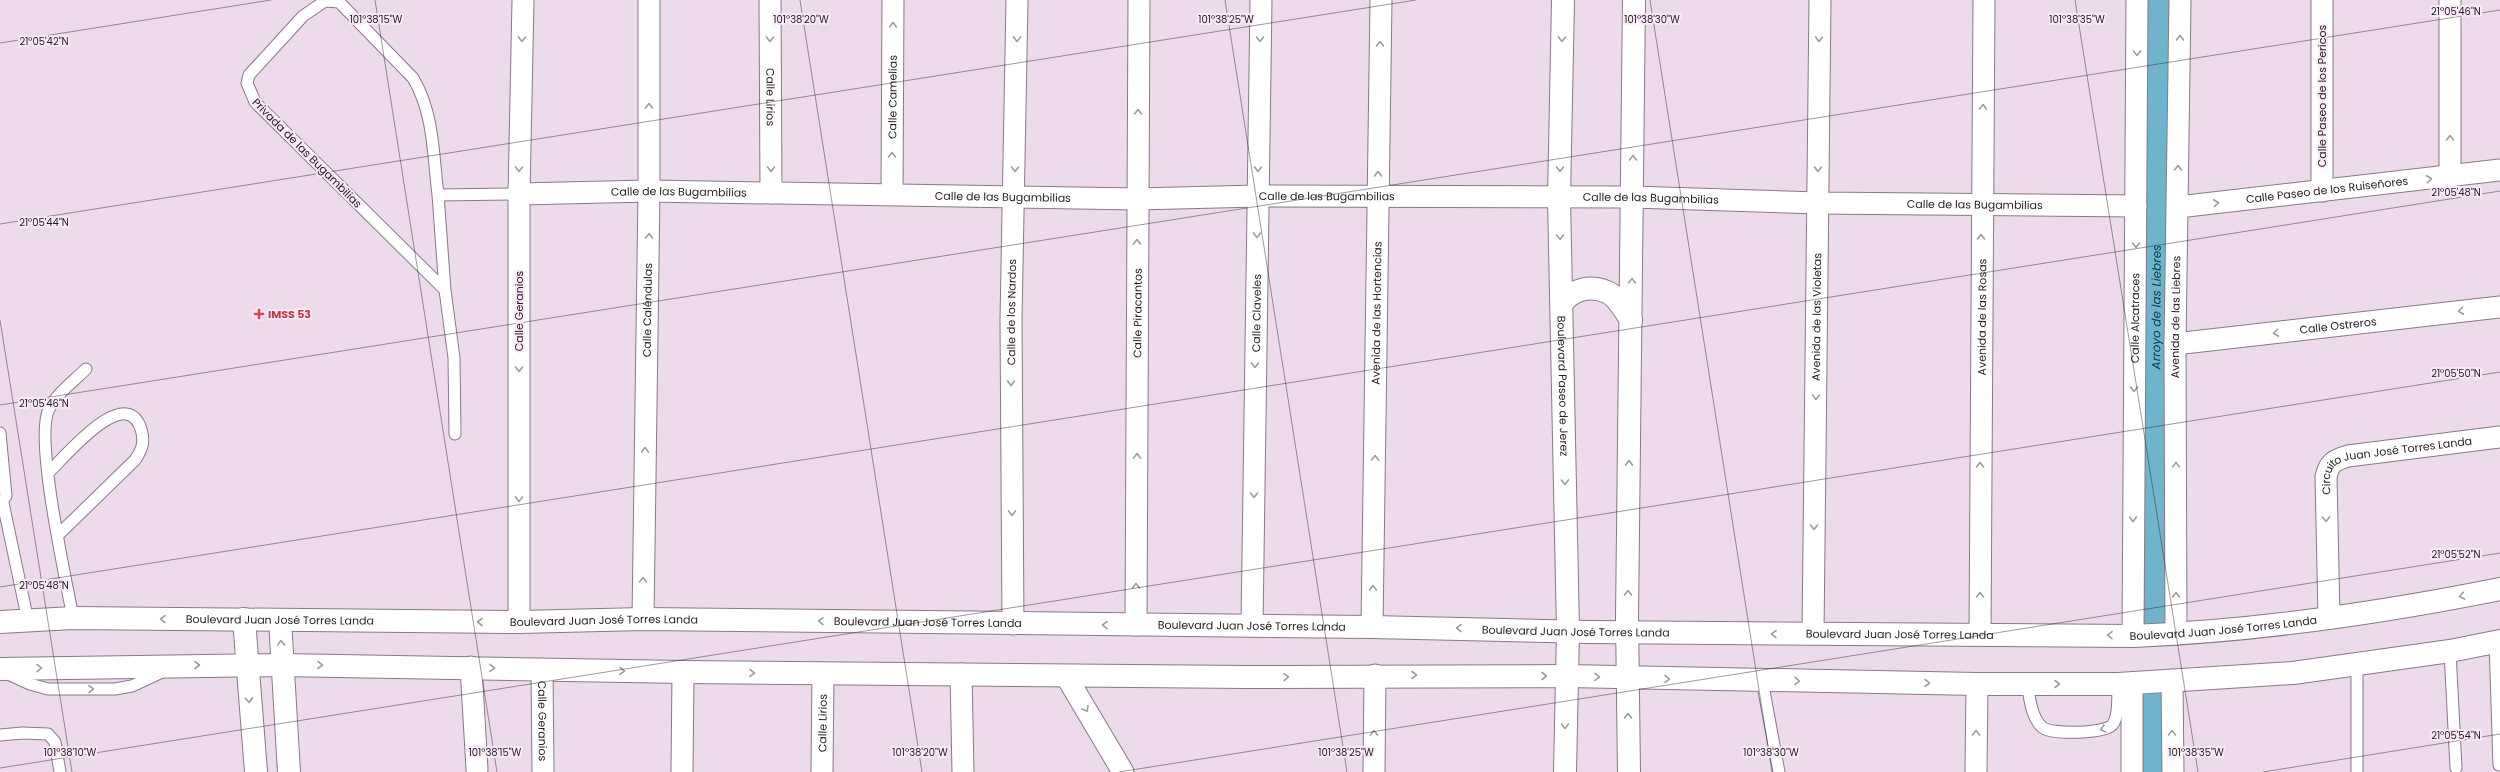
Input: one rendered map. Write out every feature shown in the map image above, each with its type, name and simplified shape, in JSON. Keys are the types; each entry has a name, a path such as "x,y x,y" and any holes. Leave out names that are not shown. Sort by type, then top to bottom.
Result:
{"main road":[{"name":"Boulevard Paseo de Jerez","path":"1563,0 1559,198 1568,631 1565,772"},
{"path":"1628,772 1627,632 1634,0"},
{"path":"1562,303 1578,290 1589,288 1607,292 1619,302 1631,320"},
{"name":"Boulevard Juan José Torres Landa","path":"0,622 72,618 519,622 643,619 1372,627 1627,632 2133,636 2176,634 2329,617 2429,603 2500,589"},
{"path":"244,619 246,665 256,772"},
{"path":"280,620 281,665 289,772"},
{"path":"0,670 281,665 471,667 683,672 1066,676 1566,676 1977,684 2125,683 2293,673 2450,652 2497,642"}],"street":[{"name":"Calle Geranios","path":"519,622 518,194 523,0"},
{"name":"Calle Caléndulas","path":"643,619 649,191 649,0"},
{"name":"Calle Lirios","path":"770,0 771,193"},
{"name":"Calle Camelias","path":"892,194 893,0"},
{"name":"Calle de los Nardos","path":"1013,624 1011,320 1015,197 1017,0"},
{"name":"Calle Piracantos","path":"1136,625 1139,0"},
{"name":"Calle Claveles","path":"1252,626 1261,0"},
{"name":"Avenida de las Hortencias","path":"1372,627 1381,0"},
{"name":"Avenida de las Violetas","path":"1813,634 1820,0"},
{"name":"Avenida de las Rosas","path":"1980,634 1981,205 1984,0"},
{"name":"Calle Alcatraces","path":"2133,636 2137,0"},
{"name":"Avenida de las Liebres","path":"2176,634 2175,344 2180,0"},
{"name":"Calle Paseo de los Pericos","path":"2322,0 2322,191"},
{"path":"2450,0 2450,177"},
{"name":"Calle Paseo de los Ruiseñores","path":"2178,207 2450,177 2500,170"},
{"name":"Calle de las Bugambilias","path":"518,194 649,191 1137,198 1258,196 1633,197 1818,203 2136,206"},
{"name":"Calle Ostreros","path":"2175,344 2500,307"},
{"name":"Circuito Juan José Torres Landa","path":"2329,617 2326,478 2331,463 2348,456 2500,437"},
{"path":"471,667 477,769"},
{"name":"Calle Geranios","path":"542,669 543,772"},
{"path":"682,772 683,672"},
{"name":"Calle Lirios","path":"822,772 823,673"},
{"path":"961,674 964,772"},
{"path":"1374,772 1375,675"},
{"path":"1066,676 1123,772"},
{"path":"2172,680 2172,772"},
{"path":"2125,683 2132,772"},
{"path":"1976,772 1977,684"}],"lane":[{"name":"Privada de las Bugambilias","path":"332,0 343,5 413,78 426,105 438,195 445,290 255,102 249,92 247,83 256,65 317,6 332,0"},
{"path":"438,195 518,194"},
{"path":"445,290 454,358 455,434"},
{"path":"72,618 48,473 45,423 48,410 56,399 86,369"},
{"path":"48,473 102,422 114,414 123,413 132,416 139,424 143,437 142,450 135,460 58,536"},
{"path":"0,433 6,486 6,496 1,503 28,621"},
{"path":"2497,642 2499,765"},
{"path":"2450,652 2456,768"},
{"path":"2357,665 2357,772"},
{"path":"1762,680 1779,772"},
{"path":"2027,684 2037,722 2043,729 2052,732 2097,731 2107,729 2113,724 2125,683"},
{"path":"0,735 22,733 48,734 55,742 60,772"}],"waterway":[{"name":"Arroyo de las Liebres","path":"2155,614 2158,0"},
{"name":"Arroyo de las Liebres","path":"2154,772 2155,701"}],"place":[{"name":"IMSS 53","path":"259,314"}]}
